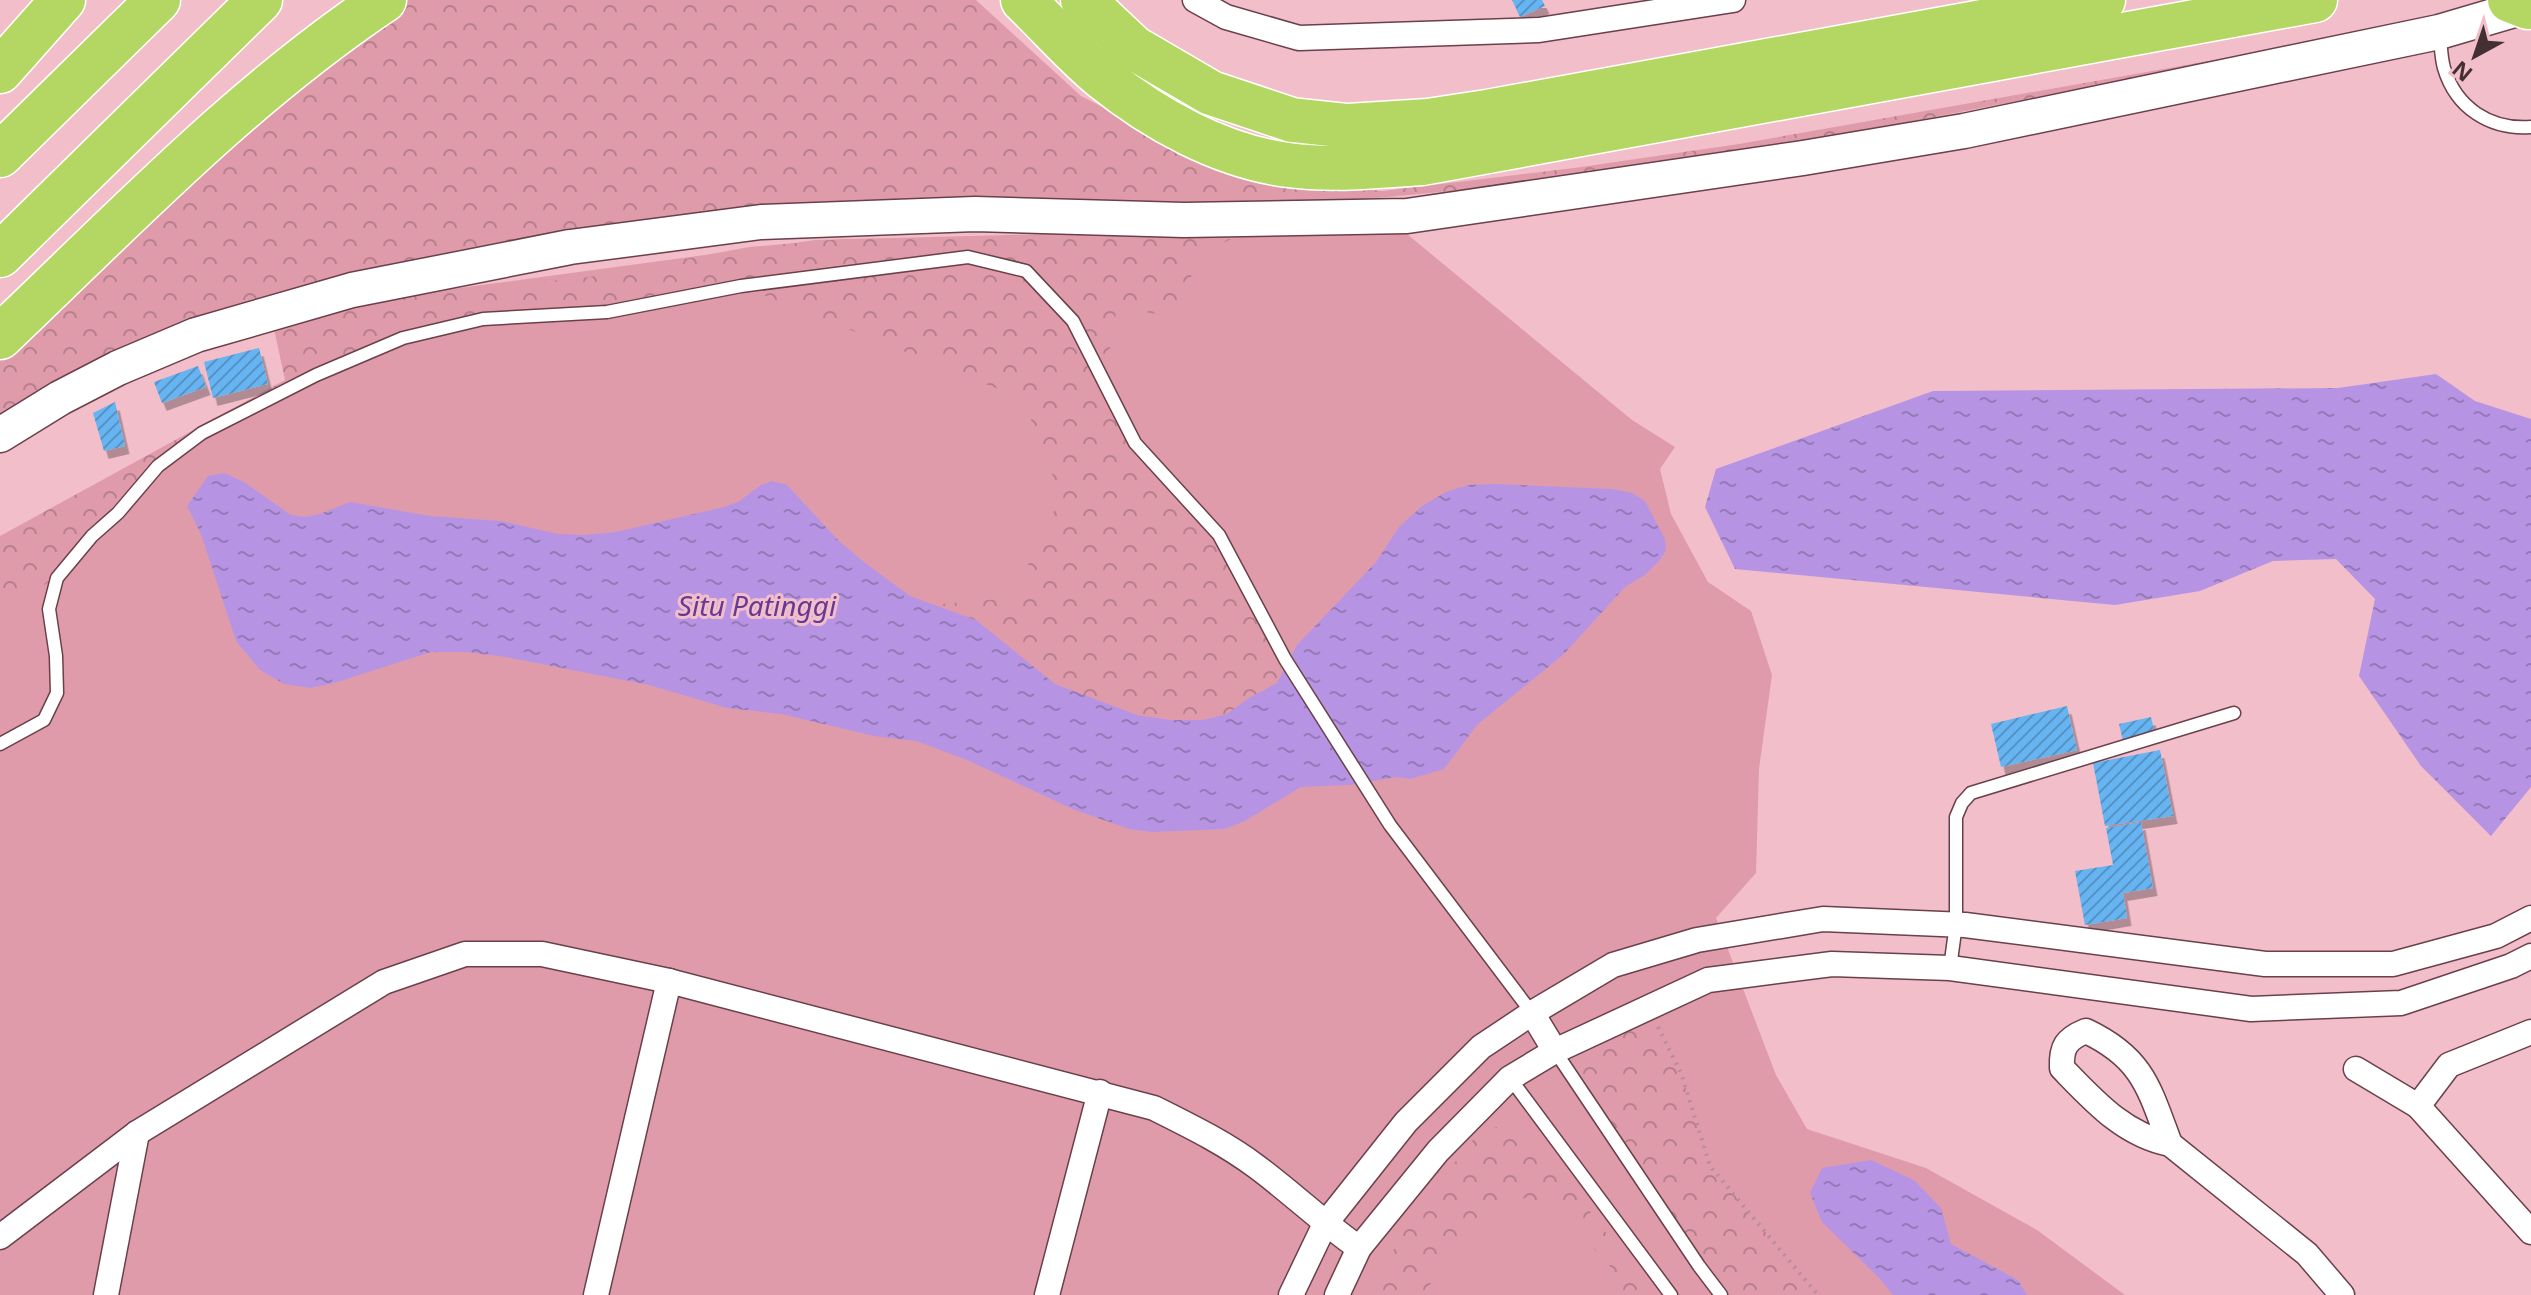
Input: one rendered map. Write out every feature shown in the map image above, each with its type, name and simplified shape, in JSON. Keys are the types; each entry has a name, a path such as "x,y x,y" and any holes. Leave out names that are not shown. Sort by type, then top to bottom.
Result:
{"highway":[{"path":"0,71 63,0"},
{"path":"0,155 158,0"},
{"path":"0,255 260,0"},
{"path":"0,337 230,120 300,61 384,0"},
{"path":"1023,0 1101,76 1164,121 1224,148 1286,165 1346,168 1422,163 2315,0"},
{"path":"1083,0 1134,48 1211,93 1292,120 1348,126 1428,121 1487,112 2103,0"}],"main road":[{"path":"0,435 106,374 196,335 352,290 570,247 761,222 975,214 1184,220 1407,216 1803,158 1964,131 2439,32 2526,5"}],"street":[{"path":"1195,0 1226,17 1299,38 1539,30 1733,0"},
{"path":"1291,1295 1325,1224 1406,1122 1481,1047 1613,965 1697,940 1823,919 1956,924 2265,964 2393,964 2496,936 2531,918"},
{"path":"0,1237 137,1133 384,982 465,954 542,954 669,981 1154,1108 1215,1138 1257,1167 1359,1248"},
{"path":"1337,1295 1359,1248 1438,1151 1510,1078 1555,1051 1708,980 1832,964 1950,968 2251,1009 2401,1003 2511,966 2531,956"},
{"path":"596,1295 669,981"},
{"path":"1532,1013 1555,1051"},
{"path":"2170,1144 2150,1091 2128,1056 2086,1031 2070,1037 2062,1050 2062,1068 2104,1112 2148,1140 2170,1144 2307,1254 2342,1295"},
{"path":"2418,1106 2449,1065 2531,1032"},
{"path":"1481,1047 1510,1078"},
{"path":"2356,1069 2418,1106 2531,1232"},
{"path":"1047,1295 1100,1092"},
{"path":"106,1295 137,1133"}],"lane":[{"path":"2439,32 2444,68 2459,97 2474,114 2495,125 2531,127"},
{"path":"0,744 44,720 57,693 56,656 49,609 57,578 92,536 118,513 158,466 202,433 316,375 403,338 483,319 607,312 741,286 968,257 1026,271 1073,321 1135,443 1219,535 1285,659 1390,825 1532,1013"},
{"path":"1950,968 1956,924 1956,817 1971,793 2234,713"},
{"path":"1555,1051 1690,1254 1721,1295"},
{"path":"1510,1078 1671,1295"}],"path":[{"path":"1648,1007 1681,1073 1710,1166 1818,1295"}],"green space":[{"path":"398,0 976,0 1081,96 1243,179 1383,191 1739,144 2406,26 1738,155 1575,179 1273,208 898,201 282,294 0,422 0,353"},
{"path":"1258,226 1192,258 1191,283 1179,318 1117,307 1104,383 1135,443 1219,535 1285,659 1277,683 1227,714 1203,720 1170,720 1137,715 1055,684 997,636 929,605 1012,598 1061,497 1023,399 741,286 607,312 483,319 403,338 202,433 158,466 57,578 0,608 0,536 285,380 274,329 405,296 589,277 749,247 843,239 1034,238"},
{"path":"1201,230 1407,234 1632,420 1675,447 1660,469 1671,514 1708,582 1751,611 1772,675 1759,769 1756,873 1716,918 1776,1075 1807,1129 1926,1168 2037,1230 2125,1295 0,1295 0,547 314,376 291,322 393,297 816,240"},
{"path":"1648,1007 1681,1073 1710,1166 1818,1295 1721,1295 1555,1051"},
{"path":"1501,1125 1532,1136 1654,1295 1625,1295 1617,1274 1561,1213 1525,1198 1497,1212 1421,1295 1370,1295 1410,1218 1476,1136"}],"water":[{"path":"2436,374 2475,401 2531,419 2531,787 2491,836 2421,766 2359,676 2375,599 2336,559 2273,561 2200,591 2115,605 1735,569 1705,507 1716,469 1933,391 2338,388"},
{"name":"Situ Patinggi","path":"224,473 244,482 291,515 305,517 320,514 350,502 430,516 501,521 558,534 584,535 616,532 724,507 772,481 787,485 836,538 910,596 976,620 1055,684 1137,715 1170,720 1203,720 1227,714 1277,683 1297,645 1376,562 1399,527 1422,506 1446,492 1468,485 1494,484 1613,489 1632,493 1645,501 1665,539 1666,550 1645,575 1625,587 1563,655 1477,725 1444,769 1410,779 1397,777 1349,785 1301,787 1243,822 1224,829 1152,832 1129,829 1075,810 967,760 916,741 874,736 781,714 727,708 649,685 506,657 431,652 331,684 310,688 284,684 260,670 236,641 201,534 187,506 208,476"},
{"path":"1871,1160 1914,1180 1941,1208 1951,1244 2018,1280 2027,1295 1893,1295 1822,1222 1810,1193 1822,1168"}],"building":[{"path":"1512,0 1542,0 1545,6 1520,17"},
{"path":"259,348 268,384 213,398 204,362"},
{"path":"198,366 206,387 162,403 154,382"},
{"path":"115,402 125,446 104,451 93,413"},
{"path":"2067,706 2077,750 2001,767 1991,724"},
{"path":"2151,717 2155,734 2123,741 2119,724"},
{"path":"2160,750 2173,816 2105,826 2093,763"},
{"path":"2141,822 2153,888 2123,893 2127,918 2085,925 2075,871 2113,865 2106,828"}]}
